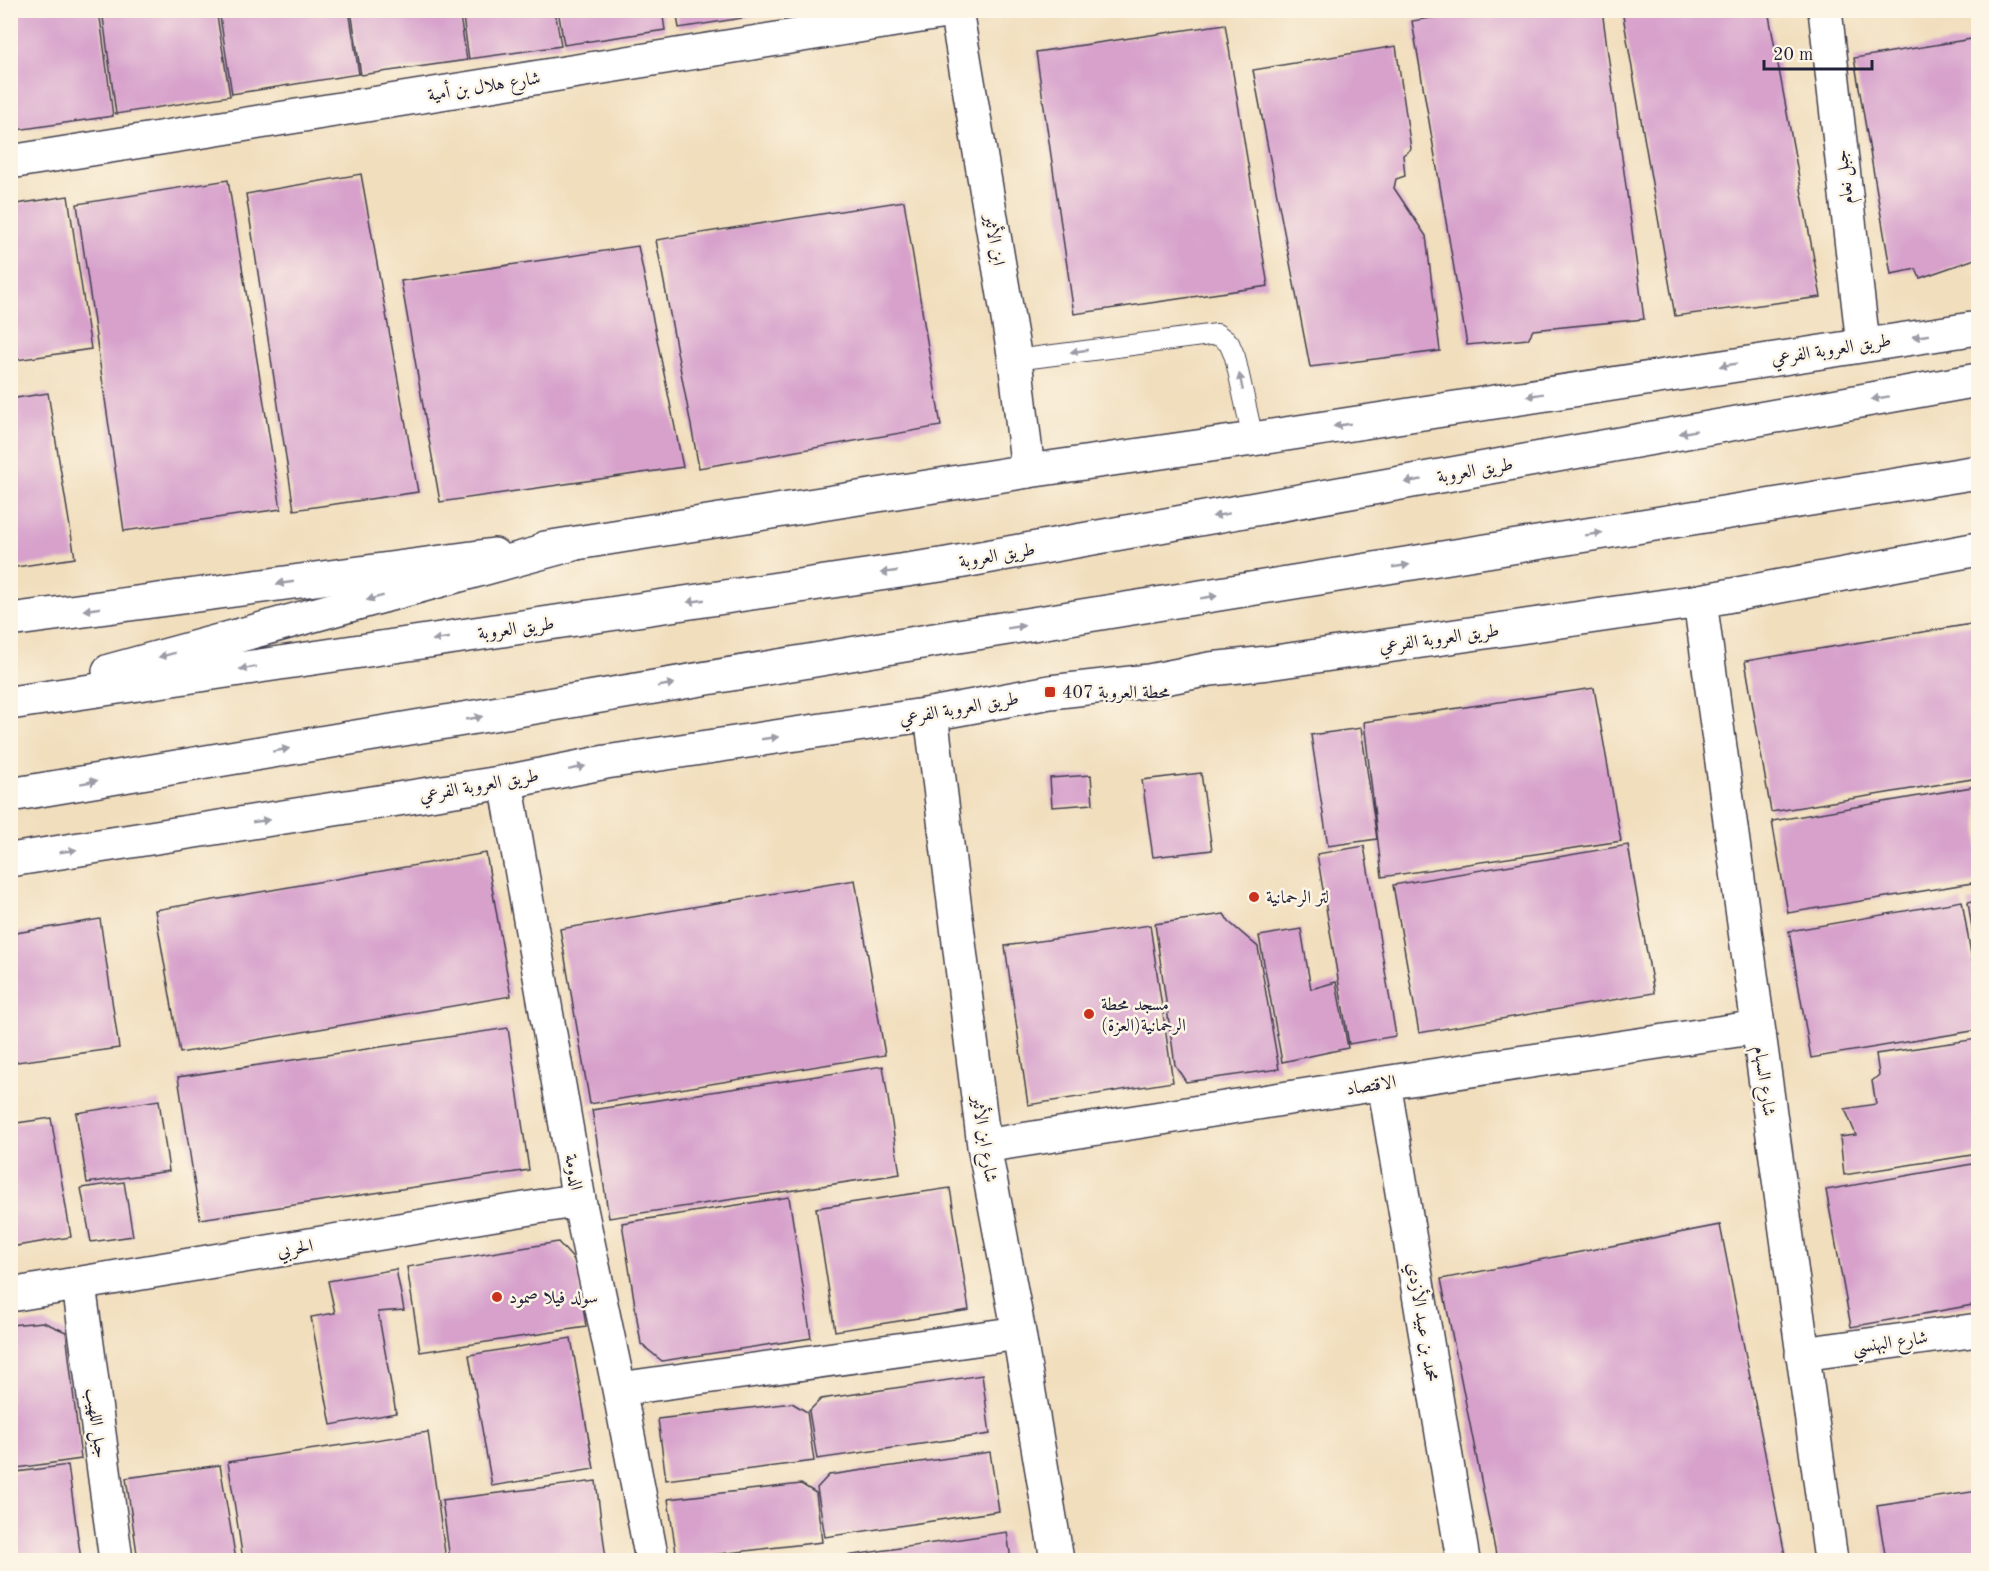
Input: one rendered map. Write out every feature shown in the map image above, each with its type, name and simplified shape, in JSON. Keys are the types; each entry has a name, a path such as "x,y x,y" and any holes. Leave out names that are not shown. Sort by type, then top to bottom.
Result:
{"street":[{"name":"جبل نعام","path":"1825,10 1863,344"},
{"name":"شارع هلال بن أمية","path":"10,162 957,11"},
{"name":"ابن الأثير","path":"957,11 1015,360 1028,471"},
{"name":"طريق العروبة الفرعي","path":"10,620 573,544 1028,471 1253,439 1978,328"},
{"name":"طريق العروبة","path":"10,704 947,564 1978,380"},
{"path":"10,795 958,636 1978,472"},
{"path":"10,698 573,544"},
{"name":"طريق العروبة الفرعي","path":"10,860 506,782 606,762 932,714 1050,692 1149,681 1210,669 1268,663 1700,601 1978,549"},
{"name":"شارع السهام","path":"1700,601 1831,1560"},
{"name":"شارع ابن الأثير","path":"932,714 984,1146 1058,1560"},
{"name":"الدومة","path":"506,782 579,1200 619,1389 651,1560"},
{"name":"الاقتصاد","path":"984,1146 1758,1027"},
{"name":"محمد بن عبيد الأزدي","path":"1384,1083 1463,1560"},
{"name":"الحربي","path":"10,1295 579,1200"},
{"name":"جبل اللهيب","path":"79,1285 116,1560"},
{"name":"شارع البهنسي","path":"1802,1354 1978,1330"},
{"path":"619,1389 1019,1333"}],"lane":[{"path":"1015,360 1216,334 1229,343 1235,357 1253,439"}],"building":[{"path":"10,10 99,10 113,116 10,131"},
{"path":"102,10 216,10 230,96 116,114"},
{"path":"219,10 349,10 359,74 232,94"},
{"path":"351,10 459,10 467,60 361,75"},
{"path":"462,10 555,10 561,46 469,59"},
{"path":"558,10 662,10 665,30 564,45"},
{"path":"676,10 780,10 780,12 679,28"},
{"path":"1480,10 1602,10 1644,319 1533,330 1528,339 1467,345 1412,21"},
{"path":"1622,10 1768,10 1821,297 1675,316"},
{"path":"1225,24 1268,286 1074,314 1036,52"},
{"path":"1978,38 1978,258 1920,278 1916,269 1891,274 1854,58"},
{"path":"1396,46 1411,149 1403,155 1405,176 1396,179 1394,188 1426,236 1440,351 1310,367 1253,70"},
{"path":"361,174 418,492 294,510 246,194"},
{"path":"228,180 281,509 124,531 77,204"},
{"path":"68,196 91,349 10,361 10,205"},
{"path":"904,201 941,426 699,468 656,240"},
{"path":"638,246 683,467 440,502 401,281"},
{"path":"48,393 75,558 10,568 10,399"},
{"path":"1978,623 1978,778 1771,812 1745,661"},
{"path":"1594,688 1621,841 1382,877 1364,722"},
{"path":"1361,728 1377,839 1328,846 1311,735"},
{"path":"1201,773 1212,850 1153,857 1142,780"},
{"path":"1091,775 1093,804 1052,807 1050,778"},
{"path":"1978,786 1978,882 1788,913 1772,821"},
{"path":"1628,845 1654,993 1419,1033 1393,885"},
{"path":"1364,846 1396,1036 1349,1044 1317,854"},
{"path":"486,853 511,996 180,1053 155,910"},
{"path":"855,880 885,1055 590,1104 560,929"},
{"path":"1978,900 1978,961 1977,961 1968,902"},
{"path":"1962,901 1978,995 1978,1030 1811,1058 1789,931"},
{"path":"1224,914 1229,922 1258,947 1279,1069 1186,1082 1175,1065 1155,924"},
{"path":"100,919 119,1048 10,1063 10,934"},
{"name":"مسجد محطة الرحمانية(العزة)","path":"1150,925 1173,1082 1028,1105 1005,946"},
{"path":"1301,929 1311,989 1336,982 1348,1048 1282,1062 1259,936"},
{"path":"508,1028 529,1170 200,1219 178,1077"},
{"path":"1977,1039 1978,1154 1844,1175 1840,1137 1856,1135 1845,1109 1876,1104 1872,1081 1879,1075 1876,1054"},
{"path":"883,1066 900,1174 609,1218 592,1110"},
{"path":"159,1100 169,1171 87,1183 76,1113"},
{"path":"51,1118 71,1237 10,1247 10,1124"},
{"path":"1978,1163 1978,1304 1851,1327 1826,1190"},
{"path":"124,1182 133,1236 91,1242 81,1188"},
{"path":"950,1188 969,1310 835,1331 816,1208"},
{"path":"789,1197 811,1338 662,1361 641,1344 622,1223"},
{"path":"1720,1225 1786,1560 1497,1560 1441,1279"},
{"name":"سولد فيلا صمود","path":"558,1242 577,1263 586,1327 420,1352 407,1267"},
{"path":"396,1269 404,1310 378,1312 396,1413 331,1425 311,1317 335,1313 328,1281"},
{"path":"43,1322 66,1332 81,1459 10,1469 10,1325"},
{"name":"سولد فيلا صمود","path":"571,1338 594,1469 492,1486 469,1355"},
{"path":"982,1375 990,1434 817,1459 809,1411 821,1399"},
{"path":"792,1403 807,1412 814,1461 666,1480 658,1419"},
{"path":"428,1432 446,1560 243,1560 228,1462"},
{"path":"990,1452 999,1511 825,1537 817,1488 829,1475"},
{"path":"68,1465 81,1560 10,1560 10,1473"},
{"path":"220,1465 236,1560 138,1560 126,1478"},
{"path":"596,1481 606,1559 450,1560 442,1500"},
{"path":"801,1484 816,1493 822,1542 677,1559 668,1499"},
{"path":"1978,1491 1978,1560 1886,1560 1877,1506"},
{"path":"1007,1532 1011,1560 842,1560 846,1556"}],"place":[{"name":"محطة العروبة 407","path":"1050,692"},
{"name":"لتر الرحمانية","path":"1254,897"},
{"name":"مسجد محطة الرحمانية(العزة)","path":"1089,1014"},
{"name":"سولد فيلا صمود","path":"497,1297"}]}
